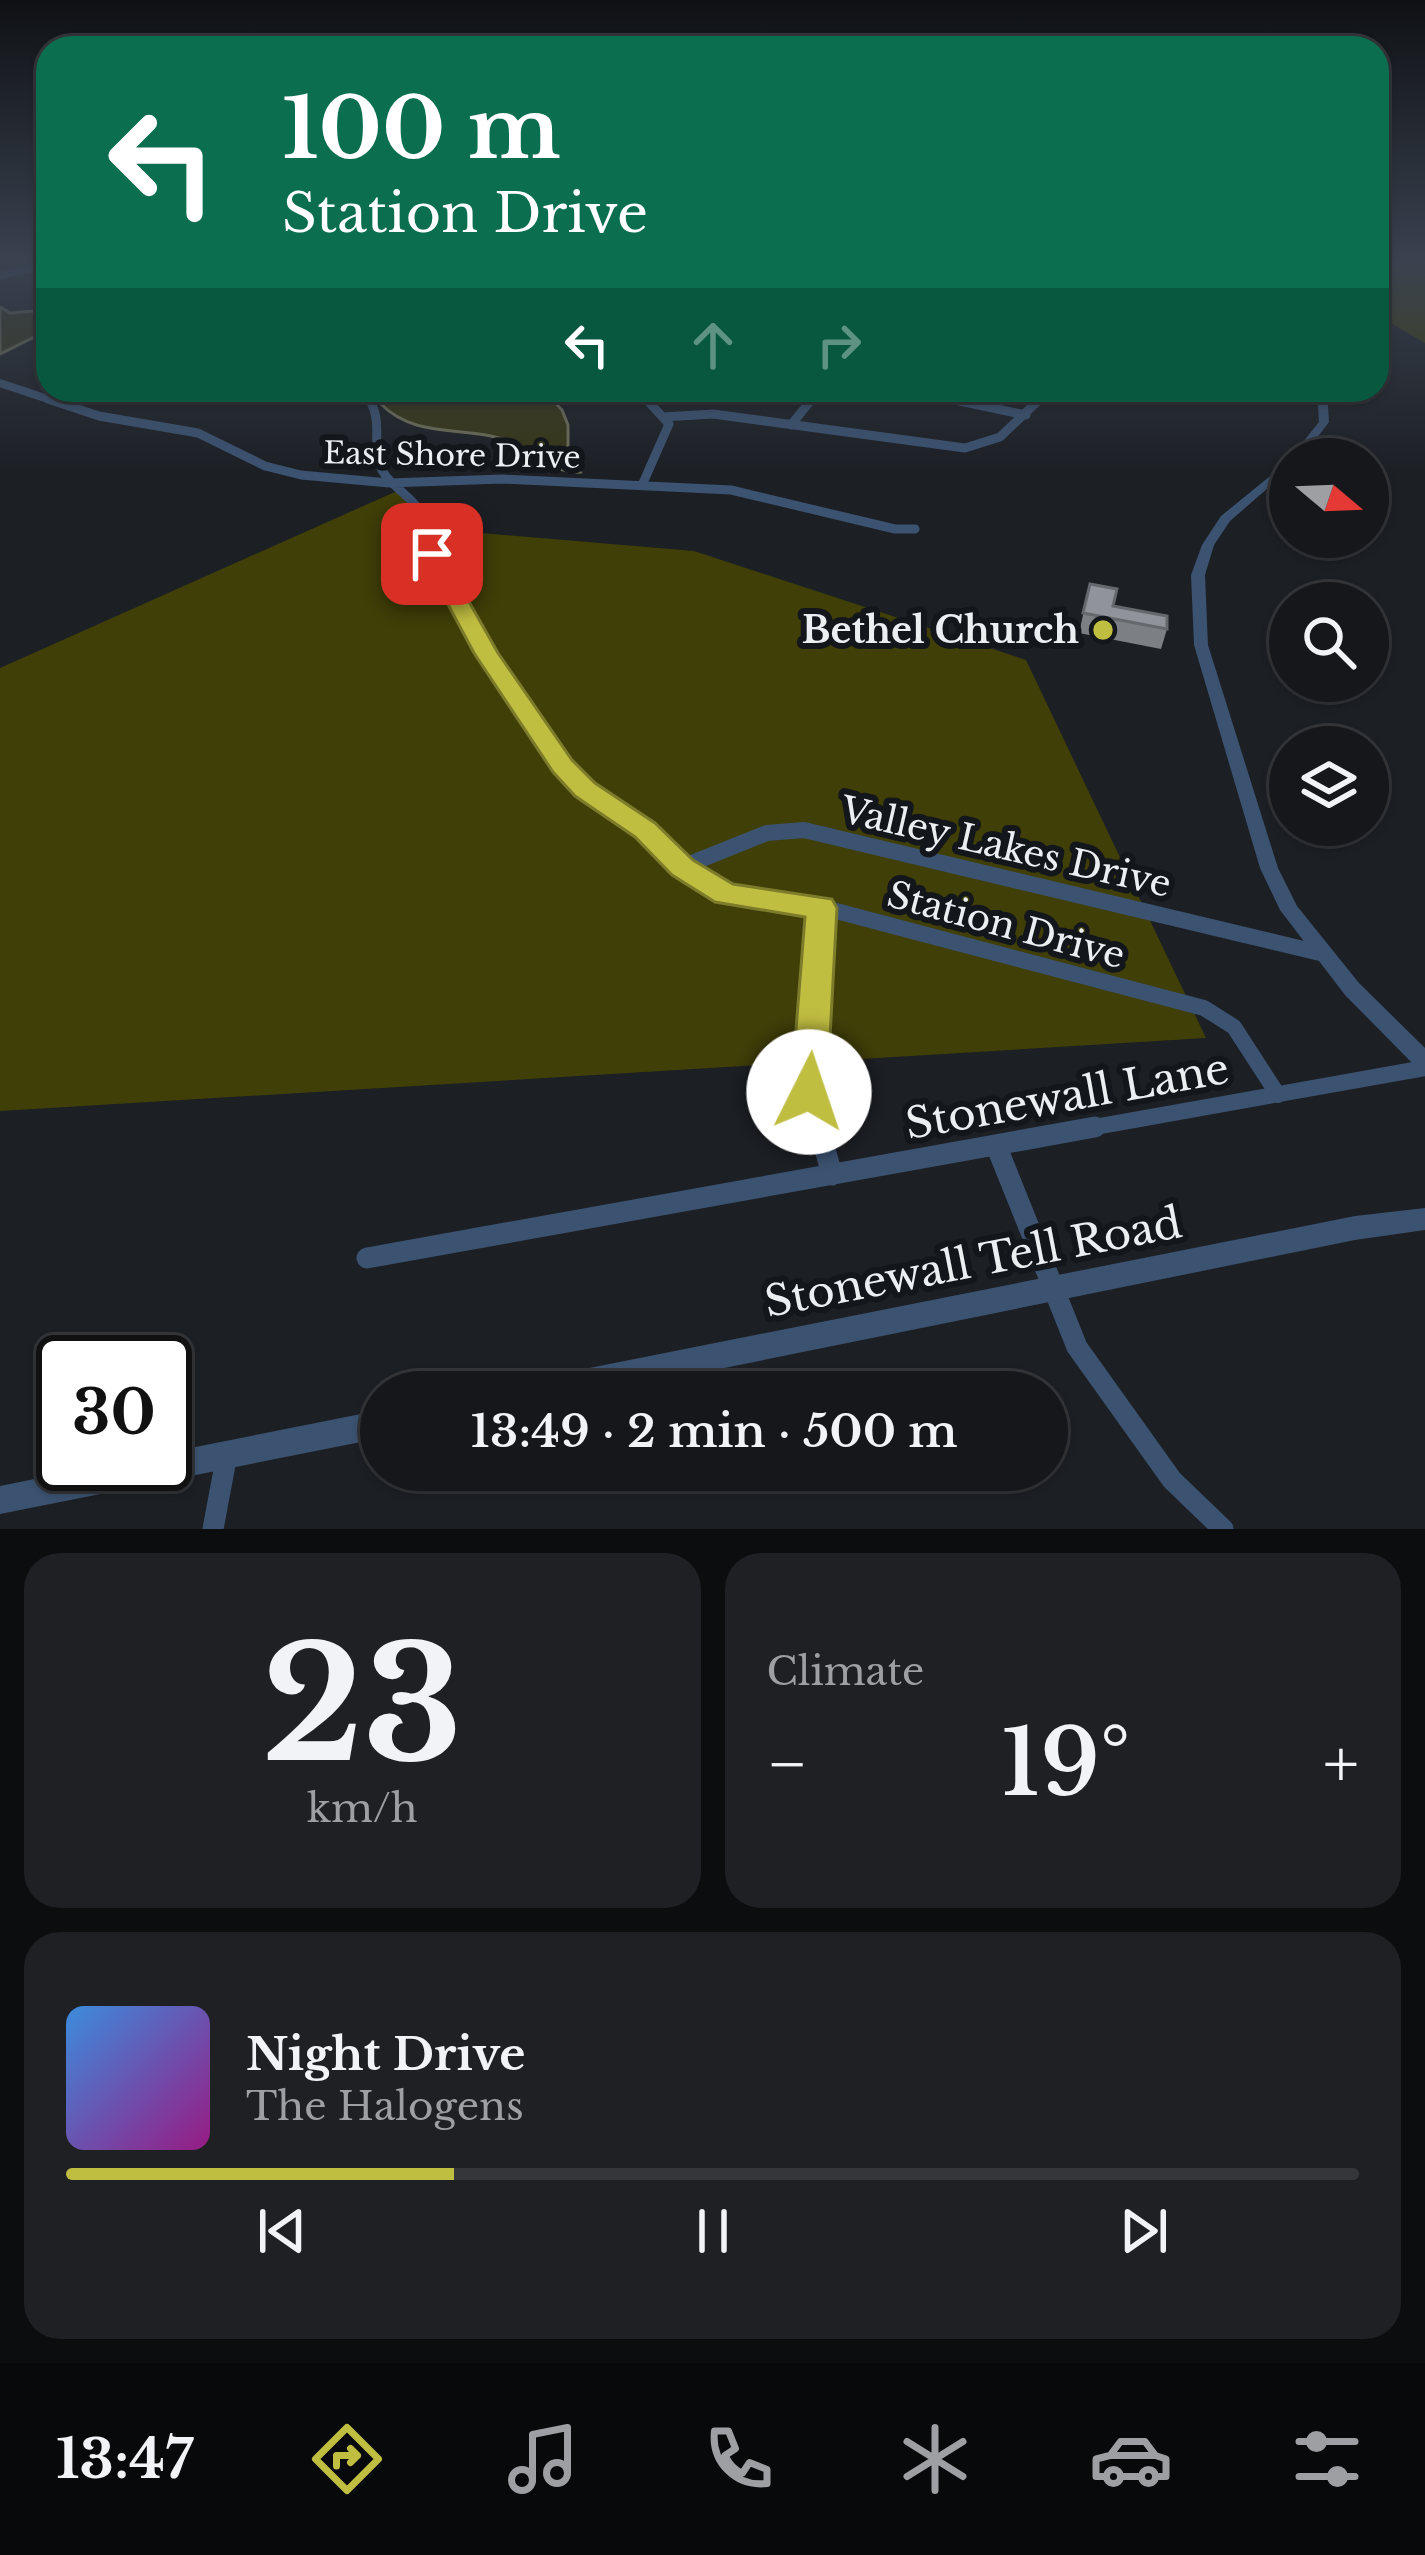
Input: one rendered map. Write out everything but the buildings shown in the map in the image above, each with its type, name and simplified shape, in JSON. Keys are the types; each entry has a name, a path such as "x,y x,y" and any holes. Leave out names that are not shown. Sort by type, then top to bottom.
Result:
{"street":[{"name":"East Shore Drive","path":"0,383 36,396"},
{"name":"East Shore Drive","path":"54,402 83,412 198,433 265,466 346,481 502,478 730,490 896,529 915,529"},
{"path":"372,402 380,415 377,454 389,482"},
{"path":"643,483 669,424 649,402"},
{"path":"791,425 810,402"},
{"path":"964,402 1026,415"},
{"path":"662,417 713,414 965,448 1000,437 1038,402"},
{"path":"1311,438 1324,422 1323,402"},
{"path":"965,448 977,463"},
{"path":"1269,481 1225,519 1208,545 1198,575 1197,619 1207,672 1269,868 1289,910 1320,952 1425,1065"},
{"name":"Station Drive","path":"389,482 421,512 432,554 460,609 562,766 585,790 645,830 682,867 726,894 821,908 1204,1008 1234,1027 1278,1095"},
{"name":"Valley Lakes Drive","path":"682,867 766,833 804,830 1320,952"},
{"path":"821,908 809,1092 832,1174"},
{"name":"Stonewall Lane","path":"367,1258 1425,1065"},
{"path":"996,1145 1077,1347 1172,1480 1223,1529"},
{"name":"Stonewall Tell Road","path":"643,1371 1425,1219"},
{"path":"0,1500 360,1428"},
{"path":"213,1529 227,1454"}],"shaded area":[{"path":"0,331 36,331 36,336 0,354"},
{"path":"1405,331 1425,331 1425,343"},
{"path":"554,402 568,425 568,453 580,472 556,467 502,439 413,424 381,404"},
{"path":"397,491 414,500 423,528 694,551 1026,660 1206,1038 0,1111 0,668"}],"place":[{"name":"Bethel Church","path":"1103,630"}],"route":[{"path":"432,554 486,653 562,766 585,790 645,830 682,867 726,894 821,908 809,1092"}]}
